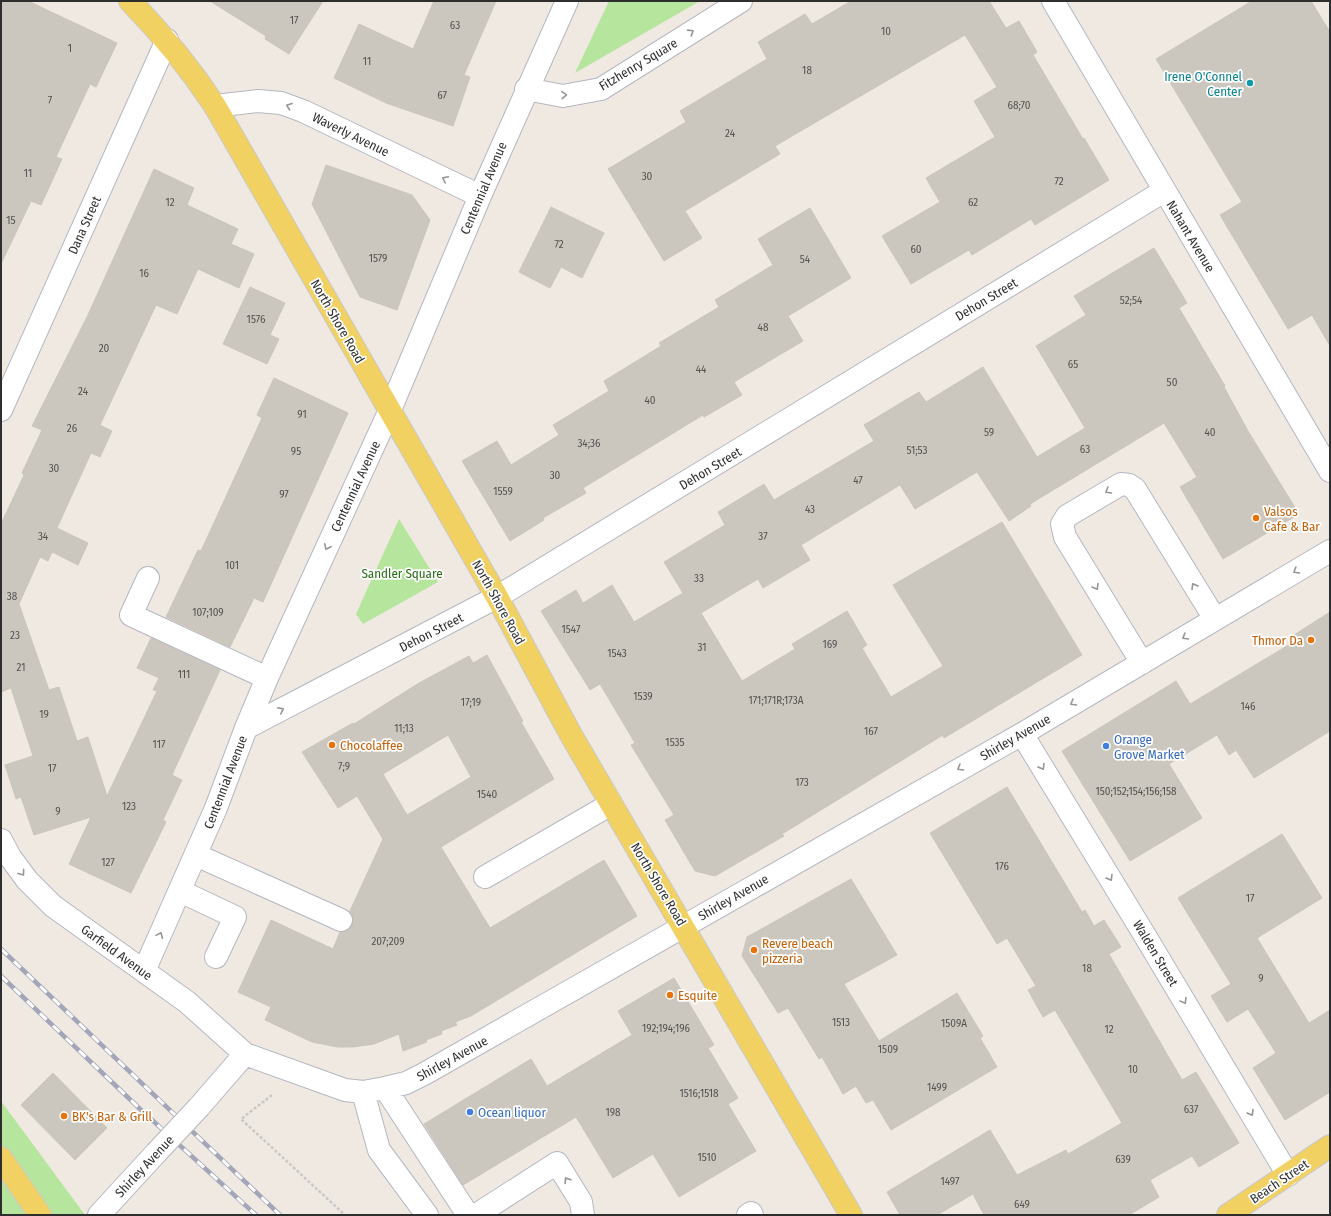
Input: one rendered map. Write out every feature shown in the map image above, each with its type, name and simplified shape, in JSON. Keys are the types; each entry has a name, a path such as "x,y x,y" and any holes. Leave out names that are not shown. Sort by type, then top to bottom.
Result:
{"main road":[{"name":"North Shore Road","path":"130,1 167,40 195,76 215,106 497,597 568,728 851,1215"},
{"name":"Beach Street","path":"1228,1215 1330,1146"},
{"path":"1,1158 40,1215"}],"street":[{"name":"Centennial Avenue","path":"144,971 216,808 246,728 267,678 390,410 526,89 567,1"},
{"name":"Fitzhenry Square","path":"526,89 563,96 601,89 741,1"},
{"name":"Nahant Avenue","path":"1053,1 1330,471"},
{"name":"Dana Street","path":"1,410 167,40"},
{"name":"Waverly Avenue","path":"215,106 258,101 281,103 304,111 480,196"},
{"name":"Dehon Street","path":"246,728 497,597 1164,191"},
{"path":"1142,663 1065,537 1062,524 1067,516 1121,484 1130,485 1135,489 1215,619"},
{"name":"Shirley Avenue","path":"99,1215 199,1107 245,1054 345,1090 363,1092 385,1088 406,1082 424,1074 683,925 1022,734 1330,551"},
{"path":"148,578 131,615 267,678"},
{"name":"Walden Street","path":"1022,734 1147,938 1288,1175"},
{"path":"485,876 612,804"},
{"name":"Garfield Avenue","path":"1,840 10,857 27,880 53,906 187,1002 245,1054"},
{"path":"196,855 341,920"},
{"path":"180,891 235,917 216,957"},
{"path":"385,1088 468,1215"},
{"path":"363,1092 379,1150 427,1215"},
{"path":"476,1215 557,1163 581,1202 583,1215"},
{"path":"748,1215 751,1213 752,1215"}],"path":[{"path":"272,1095 241,1120 345,1215"}],"green space":[{"path":"609,1 700,1 575,73"},
{"name":"Sandler Square","path":"399,519 438,582 363,624 356,614"},
{"path":"1,1101 85,1215 1,1215"}],"building":[{"path":"1,1 28,1 117,43 96,87 90,84 56,157 62,159 41,205 31,201 1,264"},
{"path":"210,1 323,1 289,54 265,39 266,36"},
{"path":"434,1 496,1 464,75 470,77 453,126 386,103 334,78 359,24 413,49"},
{"path":"851,1 989,1 1006,28 1019,21 1037,52 1033,55 1109,180 1035,225 1031,219 972,255 969,250 911,284 882,236 940,202 926,178 995,137 974,101 997,87 965,35 775,146 780,154 685,211 702,238 664,261 608,169 686,122 680,111 767,59 758,42 805,14 812,24"},
{"path":"1252,1 1311,1 1330,32 1330,346 1312,315 1288,329 1220,215 1242,202 1156,59"},
{"path":"326,165 412,195 430,220 397,310 360,297 312,204"},
{"path":"154,169 194,188 187,205 238,229 231,244 254,254 239,288 198,269 177,314 156,305 100,425 112,431 100,457 91,453 57,528 88,543 78,565 52,552 48,561 40,557 19,604 49,690 59,687 77,741 88,737 107,796 157,691 153,690 159,678 137,668 151,638 220,670 172,775 182,780 163,820 166,822 131,893 69,864 91,817 34,835 21,797 16,799 5,765 33,756 11,688 1,692 1,524 24,475 22,473 42,430 32,426 87,317"},
{"path":"551,207 604,233 582,278 561,267 550,288 519,272"},
{"path":"810,208 851,278 788,316 803,341 734,382 742,395 704,417 703,415 583,488 586,493 543,518 544,520 510,541 462,461 497,441 511,465 559,435 553,425 609,391 604,381 661,346 659,343 719,307 715,300 773,265 758,239"},
{"path":"1154,248 1187,303 1179,308 1225,386 1224,387 1248,431 1299,514 1223,559 1180,487 1197,477 1164,423 1030,504 1031,506 1009,521 977,472 915,509 900,485 801,545 810,560 763,588 758,579 701,613 742,681 795,649 792,644 847,611 867,645 862,648 891,697 943,666 893,585 1002,522 1082,655 944,738 943,735 782,834 784,836 715,876 695,871 665,820 674,815 631,745 635,743 600,684 590,690 541,611 576,590 583,603 612,585 634,622 683,593 664,562 725,525 718,512 764,484 774,500 874,441 864,425 919,392 926,402 983,367 1037,457 1085,428 1036,346 1086,315 1074,296"},
{"path":"250,287 285,303 270,335 279,339 267,364 223,344"},
{"path":"274,378 348,413 263,602 254,598 230,647 166,617 198,550 201,551 262,418 257,415"},
{"path":"1330,612 1330,731 1254,778 1236,750 1229,755 1217,735 1169,764 1202,818 1130,861 1062,751 1176,681 1190,704 1297,640 1294,635"},
{"path":"487,655 523,721 521,722 554,779 441,847 490,928 604,860 637,916 471,1016 455,1022 457,1025 441,1031 442,1034 426,1040 427,1042 403,1051 399,1034 374,1044 353,1047 338,1047 312,1042 265,1020 271,1007 238,992 271,920 333,949 340,932 348,930 352,925 353,918 350,911 383,839 357,796 338,808 302,752 353,723 354,724 419,683 469,656 473,663","holes":["448,735 471,777 407,815 383,774"]},
{"path":"1007,787 1082,912 1085,910 1094,926 1104,920 1121,947 1109,954 1182,1080 1196,1072 1239,1143 1199,1167 1192,1156 1150,1180 1159,1197 1129,1215 984,1215 973,1194 937,1215 900,1215 887,1192 990,1130 1017,1175 1066,1150 1068,1154 1122,1123 1055,1010 1043,1017 1028,990 1036,986 1007,938 997,944 930,833"},
{"path":"1282,834 1322,898 1257,938 1309,1023 1330,1010 1330,1092 1285,1120 1253,1068 1276,1053 1248,1009 1227,1022 1211,996 1231,984 1178,898"},
{"path":"851,879 897,955 844,984 879,1041 957,993 983,1036 980,1038 997,1067 891,1130 873,1100 866,1103 856,1086 843,1094 822,1057 819,1059 788,1008 778,1013 742,956 747,937"},
{"path":"674,978 714,1045 708,1048 738,1098 728,1104 756,1151 679,1197 653,1154 613,1178 576,1117 463,1185 424,1124 531,1059 547,1086 632,1035 618,1011"},
{"name":"BK's Bar & Grill","path":"53,1073 107,1128 75,1160 21,1105"}],"railway":[{"path":"1,949 280,1215"},
{"path":"1,976 139,1108 256,1215"}],"place":[{"name":"Irene O'Connel Center","path":"1250,83"},
{"name":"Valsos Cafe & Bar","path":"1256,518"},
{"name":"Thmor Da","path":"1311,640"},
{"name":"Chocolaffee","path":"332,745"},
{"name":"Orange Grove Market","path":"1106,746"},
{"name":"Revere beach pizzeria","path":"754,950"},
{"name":"Esquite","path":"670,995"},
{"name":"Ocean liquor","path":"470,1112"},
{"name":"BK's Bar & Grill","path":"64,1116"}]}
